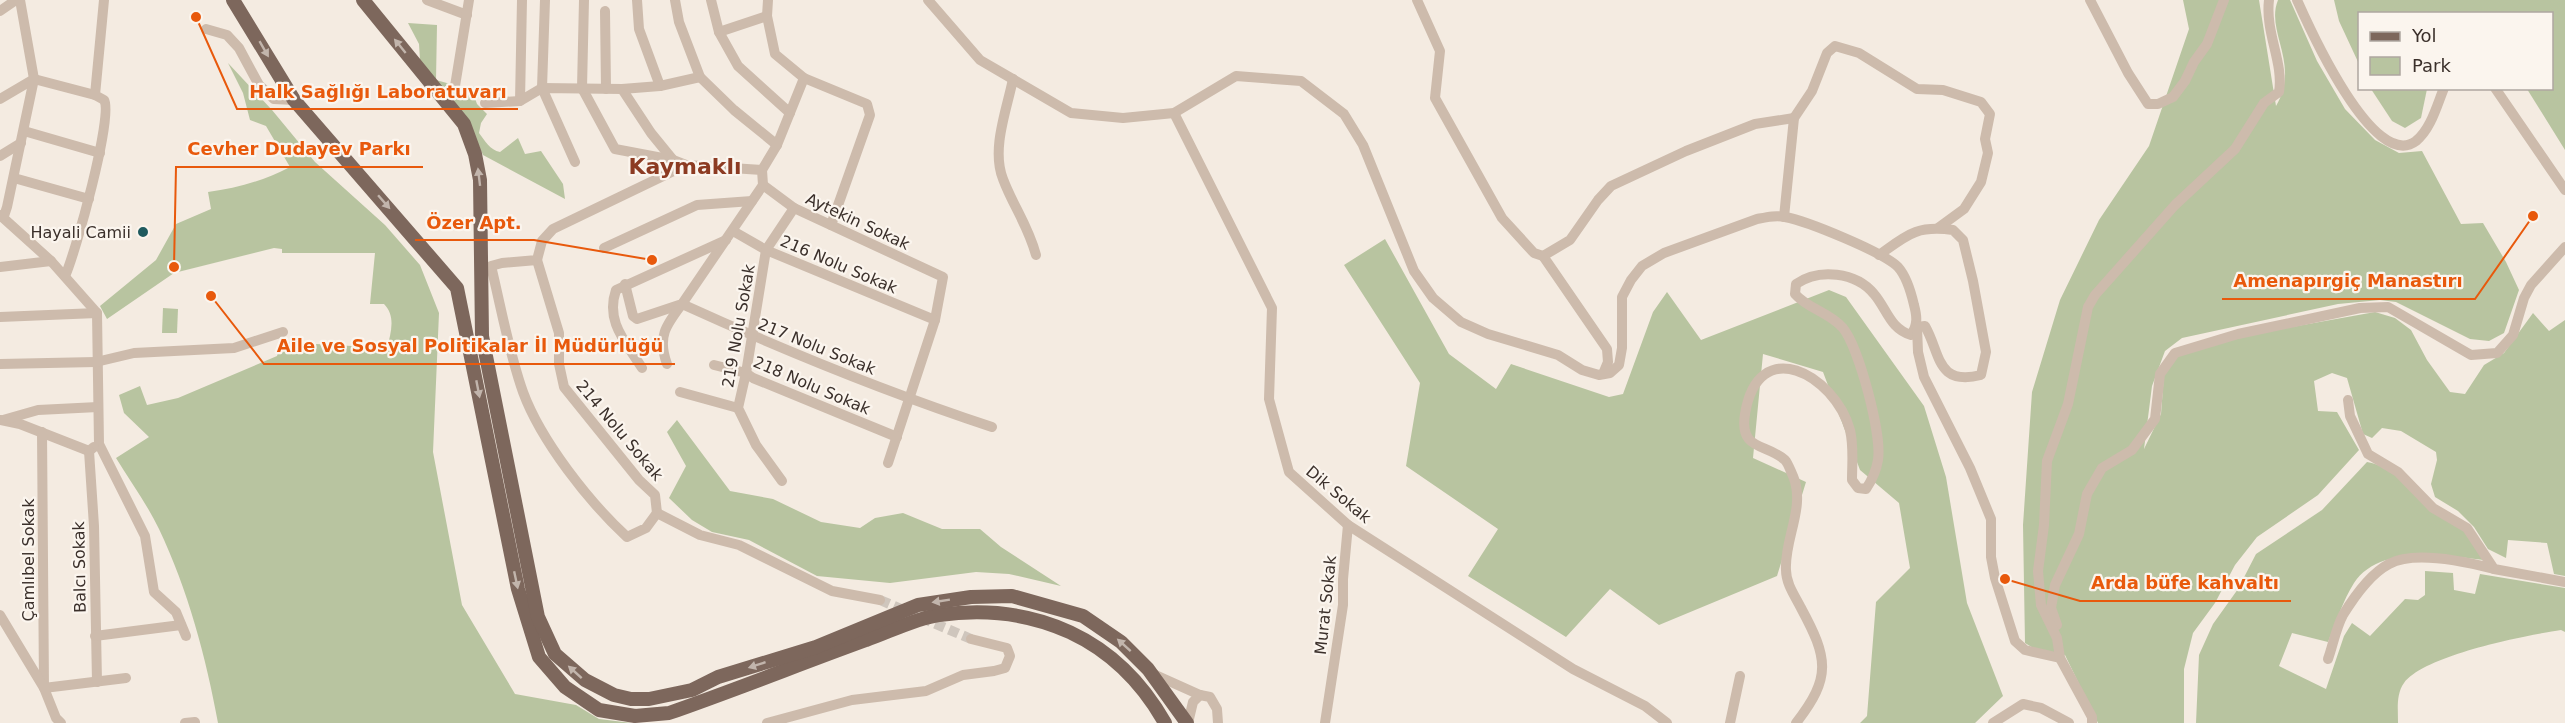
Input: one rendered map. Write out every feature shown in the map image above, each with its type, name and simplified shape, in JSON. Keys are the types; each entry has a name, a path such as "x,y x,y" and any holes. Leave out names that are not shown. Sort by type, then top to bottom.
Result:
{"main road":[{"path":"232,0 294,100 457,288 518,590 540,657 565,687 599,710 635,716 669,712 937,615 985,613 1029,618 1074,633 1102,649 1123,667 1150,696 1165,723"},
{"path":"363,0 464,124 476,154 480,180 482,336 538,617 555,654 585,680 614,695 631,699 648,699 692,690 718,678 816,647 918,605 971,597 1012,596 1083,616 1121,642 1150,672 1187,723"}],"street":[{"path":"0,11 18,0 34,80 14,178 1,216 51,261 97,313 99,444 145,536 154,592 176,612 186,636"},
{"path":"95,95 104,0"},
{"path":"427,0 466,15"},
{"path":"455,86 469,0"},
{"path":"520,101 522,0"},
{"path":"545,0 542,88 575,162"},
{"path":"584,0 582,88 615,149 673,160 686,165 762,170"},
{"path":"637,0 639,29 660,86"},
{"path":"675,0 679,22 700,77 734,110 777,145"},
{"path":"711,0 719,32 738,66 790,114"},
{"path":"768,0 767,16 775,54 804,78 867,104 870,115 831,225"},
{"path":"928,0 980,60 1071,113 1123,118 1174,113 1236,75 1301,81 1344,114 1363,145 1414,271 1433,298 1461,322 1558,355 1582,370 1603,374 1610,373 1619,365 1623,324 1622,297 1630,280 1642,266 1664,254 1757,219 1772,216 1784,217 1879,255 1898,267 1911,289 1918,352 1924,377 1970,468 1991,519 1991,557 1995,578 2016,642 2025,650 2060,658"},
{"path":"1417,0 1440,51 1435,98 1503,218 1534,253 1543,256 1607,350 1608,362 1603,374"},
{"path":"2090,0 2128,73 2148,104 2158,104 2173,97 2185,81 2194,62 2207,44 2224,0"},
{"path":"2091,723 2092,717 2060,658 2057,638 2041,605 2037,571 2044,525 2047,462 2068,404 2088,307 2123,262 2175,205 2235,149 2264,103 2279,92 2281,74 2272,46 2268,16 2269,0"},
{"path":"2297,0 2320,49 2353,106 2384,138 2401,144 2414,143 2425,132 2443,90"},
{"path":"605,11 606,89"},
{"path":"719,32 767,16"},
{"path":"206,28 226,35 233,42 251,68 259,85 274,99 294,100"},
{"path":"1784,217 1794,118 1812,91 1827,53 1834,46 1859,53 1917,89 1943,90 1981,102 1990,114 1985,139 1988,153 1981,182 1964,209 1938,228"},
{"path":"484,103 520,101 542,88 622,89 660,86 700,77"},
{"path":"667,364 662,341 666,325 730,236 763,185 762,170 777,145 804,78"},
{"path":"1013,79 999,149 1002,177 1030,231 1036,255"},
{"path":"0,99 34,80 95,95 107,104 100,153 89,199 65,276"},
{"path":"622,89 651,133 673,160"},
{"path":"2496,90 2565,190"},
{"name":"Dik Sokak","path":"1174,113 1272,308 1269,399 1289,472 1348,525 1573,669 1645,706 1667,723"},
{"path":"1543,256 1570,240 1598,200 1611,186 1686,151 1755,124 1794,118"},
{"path":"24,131 100,153"},
{"path":"0,156 21,143"},
{"path":"686,165 553,229 542,241 537,260 502,263 491,267 523,392 541,429 561,460 610,522 627,537 646,528 657,513 700,535 739,545 832,591 880,600"},
{"path":"14,178 89,199"},
{"name":"Aytekin Sokak","path":"763,185 794,208 943,277 935,320"},
{"path":"604,248 697,205 752,201"},
{"name":"219 Nolu Sokak","path":"782,481 756,445 738,408 747,373 766,250 794,208"},
{"path":"1796,723 1812,703 1820,685 1824,663 1813,630 1790,587 1786,573 1786,557 1798,497 1794,479 1785,460 1751,443 1745,432 1744,415 1761,374 1778,367 1794,369 1814,378 1828,391 1850,429 1853,451 1852,480 1858,488 1866,489 1874,477 1879,458 1876,418 1844,329 1828,314 1802,302 1795,294 1796,284 1806,277 1824,274 1846,277 1864,285 1875,295 1891,321 1902,332 1911,335 1917,327 1925,326 1931,336 1939,364 1950,373 1966,379 1981,375 1986,352 1963,240 1953,230 1921,229 1907,234 1879,255"},
{"path":"642,368 614,326 612,303 616,290 730,236"},
{"name":"216 Nolu Sokak","path":"730,236 935,320"},
{"path":"2060,658 2063,642 2051,608 2055,585 2079,534 2087,494 2102,468 2132,450 2155,419 2160,374 2175,353 2238,334 2360,308 2388,307 2471,355 2497,353 2513,335 2524,298 2531,285 2565,247"},
{"name":"214 Nolu Sokak","path":"537,260 559,333 559,364 564,387 639,480 655,495 657,513"},
{"path":"0,267 51,261"},
{"path":"625,284 633,316 637,319 682,304"},
{"name":"217 Nolu Sokak","path":"682,304 752,336 909,400 992,427"},
{"path":"0,317 97,313"},
{"path":"888,463 935,320"},
{"path":"0,364 96,362 134,353 234,348 283,332"},
{"name":"218 Nolu Sokak","path":"714,365 747,373 753,378 897,437"},
{"path":"681,392 738,408"},
{"path":"2348,400 2350,416 2368,454 2398,471 2433,508 2467,528 2494,569"},
{"path":"1,420 38,410 98,407"},
{"path":"1,420 42,432 89,451 99,444"},
{"name":"Çamlıbel Sokak","path":"42,432 44,688"},
{"name":"Balcı Sokak","path":"89,451 94,526 97,682"},
{"name":"Murat Sokak","path":"1325,723 1344,605 1343,579 1348,525"},
{"path":"2328,659 2343,616 2370,579 2390,563 2416,558 2473,564 2565,582"},
{"path":"0,615 44,688 60,723"},
{"path":"95,636 181,625"},
{"path":"767,723 852,700 926,691 963,675 994,672 1005,668 1010,656 1007,648 971,639"},
{"path":"1150,672 1200,695 1210,697 1217,709 1218,723"},
{"path":"1730,723 1740,676"},
{"path":"44,688 126,678"},
{"path":"1187,723 1193,702 1200,695"},
{"path":"1993,723 2023,704 2041,708 2069,723"}],"green space":[{"path":"2183,0 2259,0 2276,106 2283,91 2285,76 2275,12 2278,0 2290,0 2317,61 2345,109 2375,140 2399,153 2422,151 2461,224 2483,223 2506,262 2519,290 2504,333 2489,341 2470,339 2396,302 2380,300 2338,304 2182,338 2165,351 2152,386 2144,449 2161,414 2164,374 2178,355 2242,336 2375,312 2395,318 2411,330 2427,360 2450,392 2465,394 2484,365 2504,353 2533,313 2549,331 2565,320 2565,576 2554,574 2547,543 2508,540 2506,558 2488,549 2474,527 2458,511 2435,497 2431,484 2437,460 2436,452 2401,431 2382,428 2372,438 2363,434 2347,378 2332,373 2314,381 2318,411 2337,412 2359,450 2318,495 2257,537 2235,565 2215,603 2193,633 2184,669 2184,723 2098,723 2065,655 2035,649 2025,643 2023,525 2032,392 2060,300 2099,220 2149,146 2189,29"},
{"path":"2334,0 2565,0 2565,150 2528,90 2553,90 2553,12 2358,12 2358,62 2339,21"},
{"path":"408,23 437,25 436,80 472,90 477,104 487,114 481,123 479,133 488,145 500,152 518,138 525,154 541,151 563,184 565,199 483,155 467,119 433,80 420,60 419,44"},
{"path":"228,63 272,110 315,162 385,225 420,265 439,313 433,452 462,605 515,694 576,705 599,719 632,723 218,723 202,649 179,576 154,520 116,458 149,437 124,413 119,395 140,386 147,405 178,398 277,356 281,342 387,348 392,325 390,314 384,304 370,304 375,253 282,253 282,249 274,248 174,273 107,319 100,306 156,260 176,224 211,209 208,192 250,183 290,167 266,126 250,120 243,93"},
{"path":"2372,90 2427,90 2421,118 2405,128 2392,121"},
{"path":"1385,239 1449,354 1496,389 1511,364 1609,397 1623,394 1653,312 1667,292 1701,340 1829,290 1846,297 1924,406 1946,477 1967,603 2003,696 1975,723 1860,723 1867,716 1876,602 1910,568 1899,503 1860,470 1823,372 1763,354 1753,458 1806,482 1777,576 1659,625 1610,589 1566,637 1468,576 1498,529 1406,466 1420,383 1344,265"},
{"path":"163,308 178,309 177,333 162,333"},
{"path":"677,420 730,491 773,499 821,522 860,528 875,518 903,513 942,529 980,529 1001,547 1061,586 1009,574 976,572 890,583 817,576 749,540 712,532 692,520 669,498 686,466 667,432"},
{"path":"2367,462 2390,471 2430,500 2466,532 2484,560 2414,555 2380,562 2365,571 2354,583 2328,642 2292,633 2279,666 2326,689 2344,636 2352,623 2370,636 2405,599 2418,600 2425,595 2425,571 2453,573 2454,590 2475,594 2480,574 2565,588 2565,632 2561,630 2477,648 2454,655 2415,673 2404,683 2400,692 2398,723 2196,723 2199,655 2213,624 2238,589 2256,554 2322,510"}],"tunnel":[{"path":"880,600 971,639"}],"place":[{"name":"Halk Sağlığı Laboratuvarı","path":"196,17"},
{"name":"Amenapırgiç Manastırı","path":"2533,216"},
{"name":"Hayali Camii","path":"143,232"},
{"name":"Özer Apt.","path":"652,260"},
{"name":"Cevher Dudayev Parkı","path":"174,267"},
{"name":"Aile ve Sosyal Politikalar İl Müdürlüğü","path":"211,296"},
{"name":"Arda büfe kahvaltı","path":"2005,579"}],"district":[{"name":"Kaymaklı","path":"685,166"}]}
